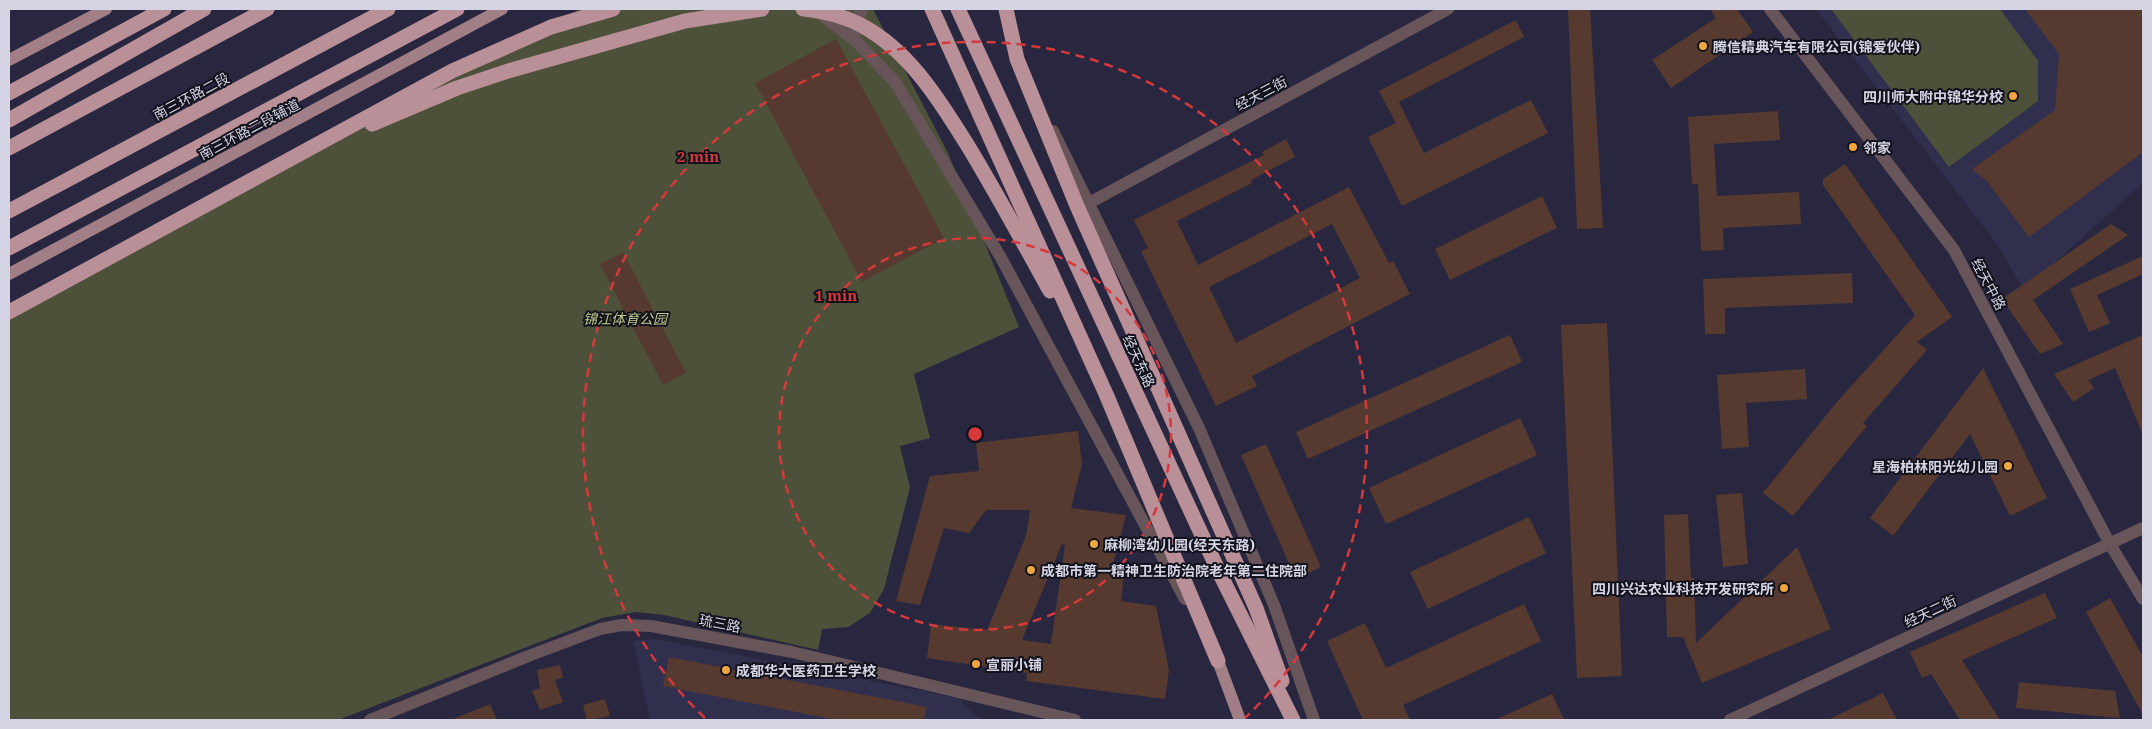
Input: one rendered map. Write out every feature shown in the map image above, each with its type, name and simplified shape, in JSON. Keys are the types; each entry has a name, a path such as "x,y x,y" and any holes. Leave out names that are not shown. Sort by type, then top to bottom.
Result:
{"highway":[{"path":"9,93 164,9"},
{"path":"9,120 139,44 204,9"},
{"path":"9,148 267,9"},
{"name":"南三环路二段","path":"9,211 388,9"},
{"path":"9,248 456,9"},
{"path":"9,312 490,52 551,27 613,9"},
{"path":"297,155 457,88 508,71 685,21 762,9"},
{"path":"803,9 824,11 870,30 900,53 942,105 994,189 1106,394"},
{"path":"1006,9 1017,59 1076,206 1256,608 1294,720"},
{"name":"经天东路","path":"959,11 1219,572 1294,720"},
{"path":"935,15 1106,394 1218,661"}],"main road":[{"path":"9,60 106,9"},
{"name":"南三环路二段辅道","path":"9,274 502,9"},
{"path":"1218,661 1240,720"}],"street":[{"path":"814,9 856,41 894,82 1000,256 1218,661"},
{"path":"856,41 861,9"},
{"path":"1002,9 1001,24 1199,428 1274,605 1314,720"},
{"name":"经天三街","path":"1089,203 1448,9"},
{"name":"经天中路","path":"1770,9 1954,250 2110,544 2143,599"},
{"name":"经天二街","path":"1730,720 2143,528"},
{"name":"琉三路","path":"370,720 531,655 600,629 622,624 651,626 792,652 1037,716 1075,720"}],"shaded area":[{"name":"四川师大附中锦华分校","path":"1816,9 2143,9 2143,183 2024,290 1997,244"},
{"name":"成都华大医药卫生学校","path":"655,639 958,698 981,720 650,720 633,641"}],"green space":[{"name":"锦江体育公园","path":"580,9 873,9 948,153 1019,327 914,374 930,438 900,446 910,487 884,589 870,613 848,627 822,629 818,650 664,615 636,612 602,618 338,720 9,720 9,306"},
{"path":"1831,9 2000,9 2038,61 2038,101 1949,167"}],"building":[{"path":"1568,9 1590,9 1603,228 1577,229"},
{"name":"腾信精典汽车有限公司(锦爱伙伴)","path":"1710,9 1737,9 1753,32 1671,88 1652,60 1716,18"},
{"path":"2025,9 2143,9 2143,152 2029,237 1986,180 1972,169 2055,110 2059,54"},
{"path":"1516,20 1524,37 1399,102 1424,153 1531,100 1548,133 1402,206 1368,137 1396,123 1379,91"},
{"path":"836,39 944,238 862,282 755,83"},
{"path":"1778,111 1780,140 1714,144 1717,196 1799,192 1801,224 1723,228 1724,250 1701,251 1698,184 1692,184 1688,117"},
{"path":"1286,139 1295,157 1251,180 1252,183 1177,221 1198,265 1349,187 1389,263 1393,261 1410,294 1252,376 1257,386 1216,406 1141,251 1148,248 1134,220 1264,155 1262,152","holes":["1332,224 1360,278 1236,343 1209,287"]},
{"path":"1845,164 1952,317 1917,342 1927,350 1863,423 1867,426 1793,516 1763,493 1837,402 1915,315 1823,185 1823,179"},
{"path":"1542,196 1557,228 1450,280 1435,249"},
{"path":"2111,224 2128,235 2033,300 2063,344 2040,354 2002,299"},
{"path":"623,252 686,373 663,385 600,264"},
{"path":"2143,256 2143,274 2097,295 2110,323 2089,332 2070,289"},
{"path":"1852,273 1853,303 1725,308 1725,334 1705,334 1703,279"},
{"path":"1607,323 1622,676 1577,678 1561,325"},
{"path":"1510,335 1522,362 1308,459 1296,432"},
{"path":"2143,335 2143,435 2115,368 2088,380 2094,388 2073,402 2054,374"},
{"name":"星海柏林阳光幼儿园","path":"1983,368 2047,498 2010,516 1970,434 1893,536 1870,518"},
{"path":"1805,369 1807,399 1746,403 1749,447 1722,449 1717,375"},
{"path":"1520,418 1537,455 1386,524 1369,488"},
{"path":"1078,431 1082,464 1071,508 1126,515 1111,572 1124,574 1121,601 1156,606 1169,670 1165,699 1026,681 1027,673 927,658 931,624 987,630 1026,536 1030,510 986,510 969,533 944,528 920,605 896,601 930,476 979,471 976,443","holes":["1062,544 1065,545 1051,644 1022,640"]},
{"path":"1266,444 1321,567 1296,579 1241,455"},
{"path":"1742,493 1748,564 1723,567 1716,495"},
{"name":"四川兴达农业科技开发研究所","path":"1688,514 1691,578 1694,578 1696,643 1797,547 1831,629 1702,683 1683,637 1667,637 1664,515"},
{"path":"1529,517 1546,553 1428,609 1410,572"},
{"path":"2045,593 2057,618 1962,660 2000,720 1960,720 1931,674 1922,678 1910,652"},
{"path":"2110,598 2143,657 2143,715 2086,612"},
{"path":"1524,604 1541,641 1403,705 1410,720 1363,720 1327,641 1365,623 1386,668"},
{"path":"669,657 927,707 924,720 837,720 663,686"},
{"path":"560,665 563,678 555,680 563,702 540,710 532,691 540,688 537,670"},
{"path":"2019,682 2115,691 2120,718 2016,708"},
{"path":"1883,693 1897,720 1828,720"},
{"path":"1552,694 1564,720 1495,720"},
{"path":"605,699 610,716 587,720 583,705"},
{"path":"490,704 497,720 451,720"}],"place":[{"name":"腾信精典汽车有限公司(锦爱伙伴)","path":"1703,46"},
{"name":"四川师大附中锦华分校","path":"2013,96"},
{"name":"邻家","path":"1853,147"},
{"name":"星海柏林阳光幼儿园","path":"2008,466"},
{"name":"麻柳湾幼儿园(经天东路)","path":"1094,544"},
{"name":"成都市第一精神卫生防治院老年第二住院部","path":"1031,570"},
{"name":"四川兴达农业科技开发研究所","path":"1784,588"},
{"name":"宣丽小铺","path":"976,664"},
{"name":"成都华大医药卫生学校","path":"726,670"}]}
